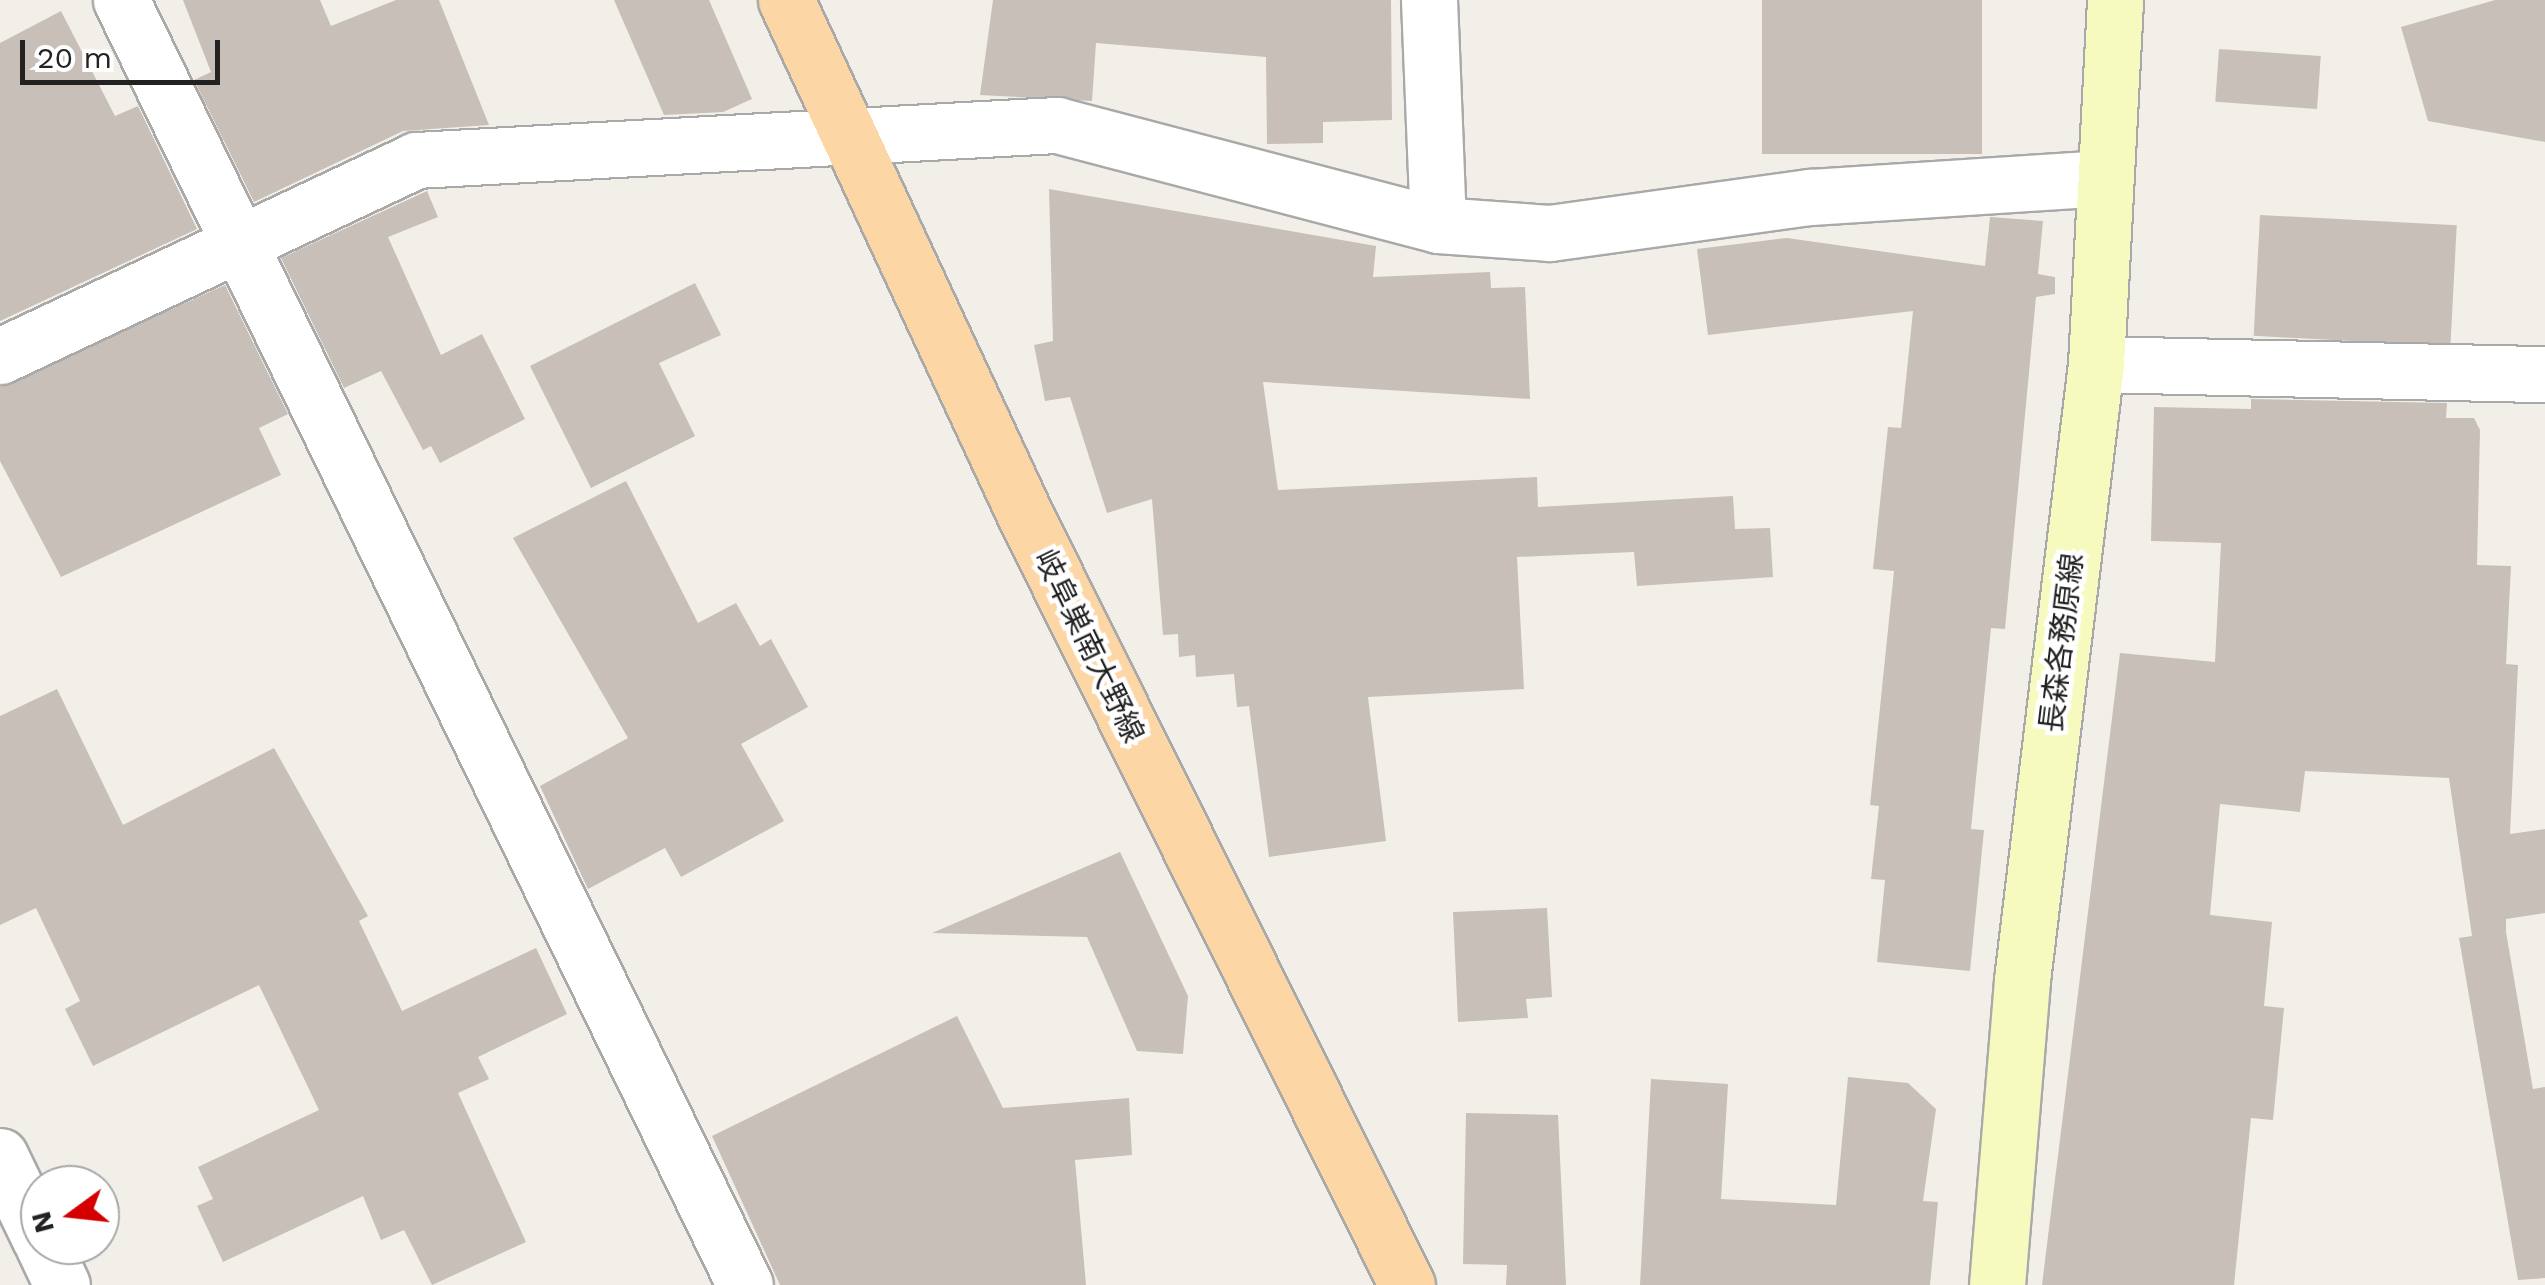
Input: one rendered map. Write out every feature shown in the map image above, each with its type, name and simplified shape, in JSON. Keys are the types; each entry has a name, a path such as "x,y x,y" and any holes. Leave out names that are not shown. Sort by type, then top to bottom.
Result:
{"main road":[{"name":"岐阜巣南大野線","path":"786,0 1026,518 1407,1285"},
{"name":"長森各務原線","path":"1996,1285 2022,980 2096,364 2115,0"}],"street":[{"path":"120,0 746,1285"},
{"path":"1429,0 1438,224"},
{"path":"0,356 416,160 1058,125 1438,224 1550,233 1811,197 2104,178"},
{"path":"2096,364 2545,374"},
{"path":"0,1156 20,1197"}],"building":[{"path":"183,0 320,0 331,26 396,0 439,0 489,125 403,131 254,202 194,80 211,72"},
{"path":"614,0 709,0 752,99 723,112 664,115"},
{"path":"993,0 1391,0 1392,120 1323,122 1323,143 1267,144 1266,57 1096,43 1092,101 980,95"},
{"path":"1762,0 1982,0 1982,154 1762,154"},
{"path":"2495,0 2545,0 2545,142 2428,121 2401,27"},
{"path":"61,11 115,116 138,106 197,229 0,321 0,43"},
{"path":"2219,49 2321,56 2317,109 2215,102"},
{"path":"1049,189 1376,246 1373,277 1490,272 1491,288 1525,287 1530,399 1263,382 1278,490 1537,477 1538,507 1733,496 1735,529 1770,528 1773,577 1637,586 1634,552 1517,557 1524,689 1368,697 1386,841 1269,857 1249,706 1237,707 1234,674 1196,677 1195,655 1179,657 1178,634 1163,635 1152,499 1107,513 1070,397 1045,401 1034,345 1053,341"},
{"path":"427,191 438,217 388,237 441,355 482,334 525,419 440,463 431,446 423,450 381,371 344,388 281,258"},
{"path":"2260,215 2457,225 2450,346 2254,336"},
{"path":"1990,217 2043,221 2038,274 2055,277 2055,294 2036,297 2005,629 1991,628 1971,829 1984,830 1970,971 1877,962 1885,880 1871,879 1879,806 1870,805 1894,571 1873,569 1888,427 1901,428 1913,311 1708,335 1697,249 1787,238 1985,266"},
{"path":"695,283 721,335 659,363 695,436 591,488 530,366"},
{"path":"225,285 288,414 259,428 281,475 61,577 0,461 0,387"},
{"path":"2251,399 2447,403 2446,418 2474,418 2480,430 2477,565 2511,566 2506,664 2518,665 2510,834 2545,829 2545,913 2506,919 2506,932 2533,1089 2545,1087 2545,1278 2518,1280 2459,938 2472,936 2449,778 2305,771 2300,812 2220,804 2210,915 2272,922 2264,1006 2284,1008 2273,1120 2251,1118 2234,1285 2042,1285 2120,653 2215,662 2221,543 2151,541 2154,407 2251,409"},
{"path":"626,481 698,623 736,603 760,646 771,639 808,707 741,744 784,821 681,877 665,848 588,889 540,786 628,738 513,538"},
{"path":"57,689 123,825 274,748 368,916 359,921 402,1011 536,948 567,1014 478,1057 489,1079 458,1093 526,1242 432,1285 404,1230 381,1240 363,1196 223,1262 197,1206 213,1199 198,1167 319,1110 259,985 93,1066 65,1009 80,1001 36,908 0,925 0,716"},
{"path":"1120,852 1188,996 1183,1054 1137,1051 1087,937 932,933"},
{"path":"1547,908 1552,997 1526,999 1528,1018 1458,1022 1453,912"},
{"path":"957,1016 1003,1108 1129,1098 1132,1155 1075,1160 1086,1285 780,1285 712,1136"},
{"path":"1848,1077 1908,1083 1936,1109 1923,1201 1938,1202 1930,1285 1640,1285 1651,1079 1728,1084 1721,1199 1836,1205"},
{"path":"1466,1113 1558,1115 1566,1285 1506,1285 1507,1265 1463,1264"}]}
